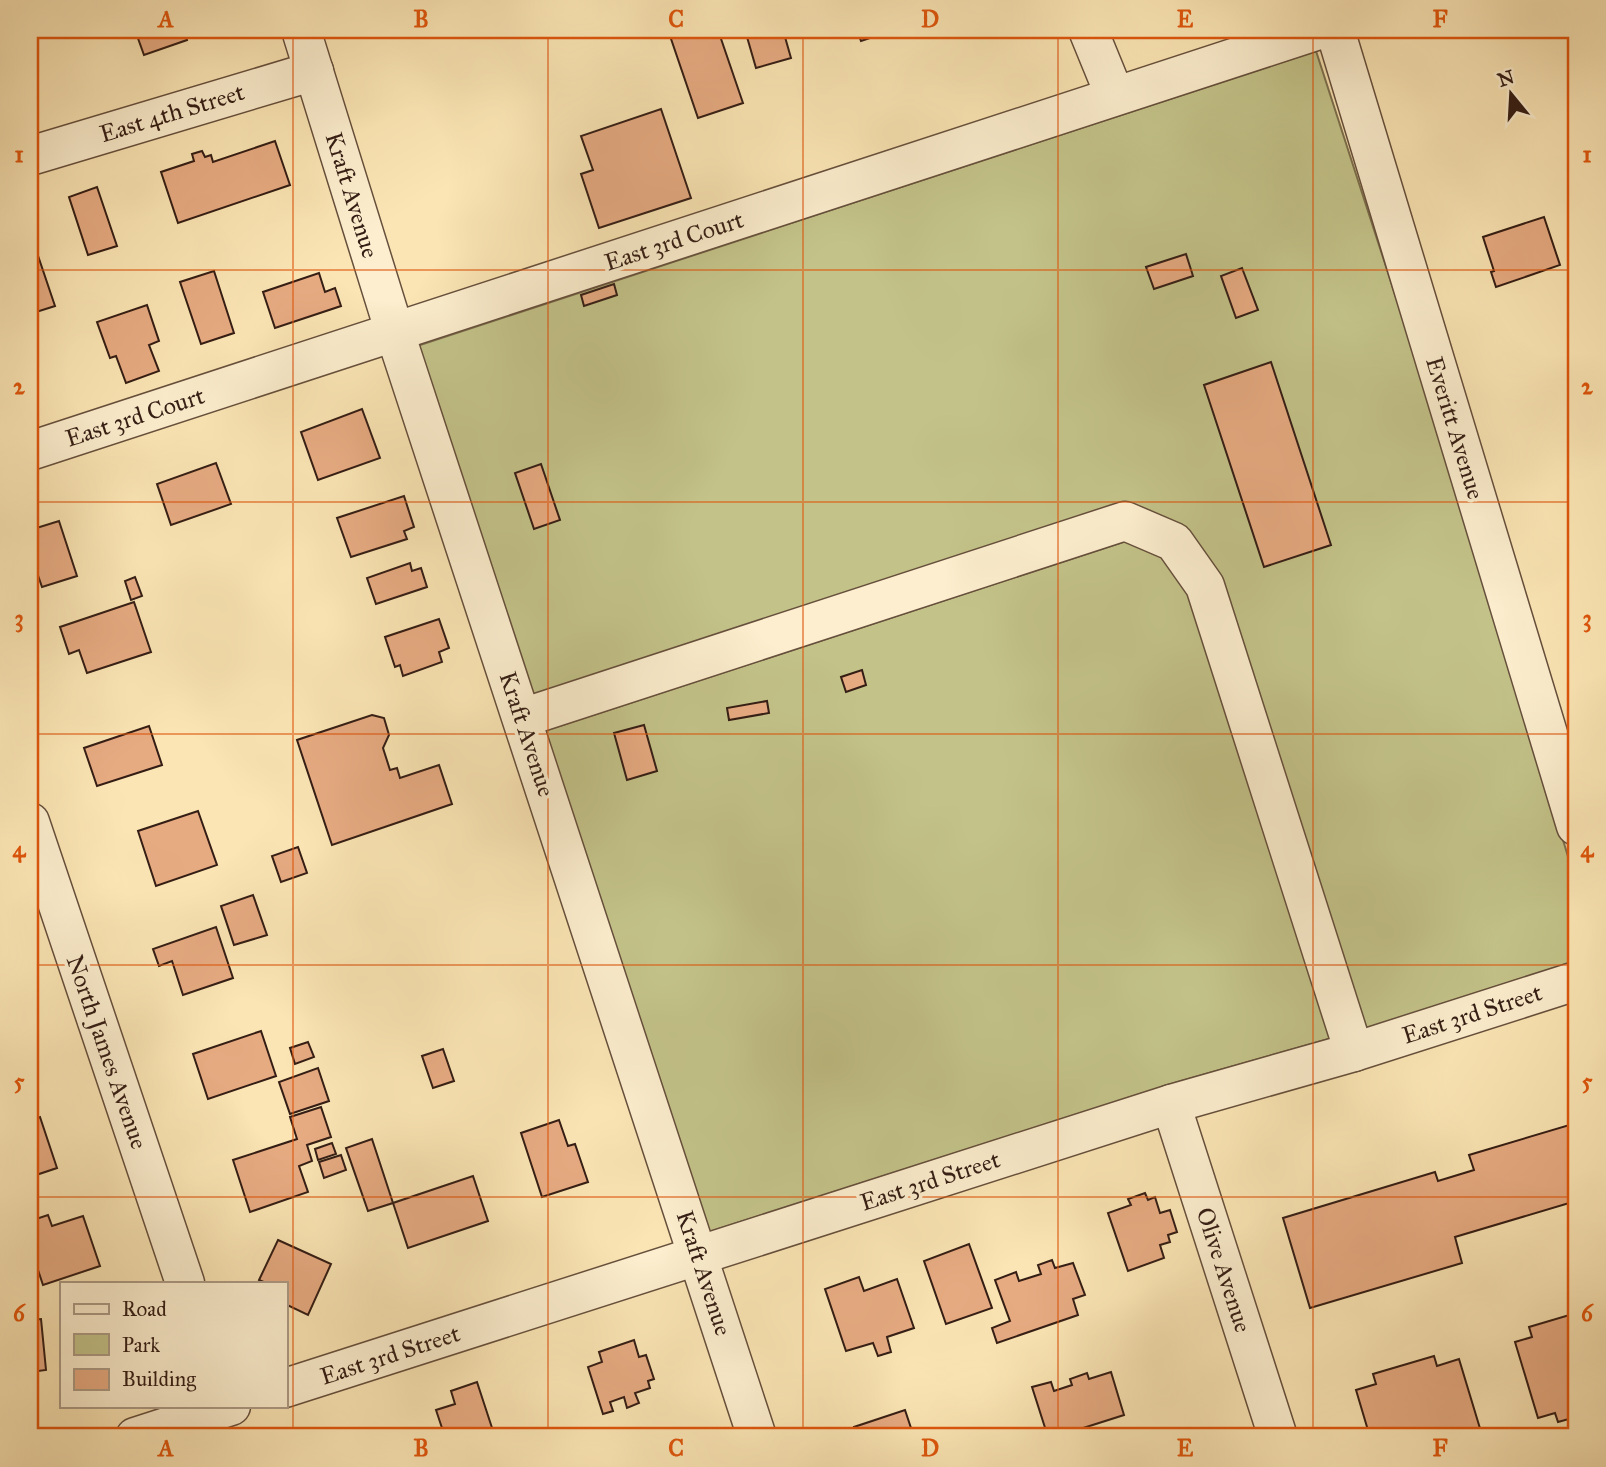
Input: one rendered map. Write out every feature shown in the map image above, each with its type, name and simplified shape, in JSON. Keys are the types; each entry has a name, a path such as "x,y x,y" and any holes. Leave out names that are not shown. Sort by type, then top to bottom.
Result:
{"street":[{"name":"Kraft Avenue","path":"301,30 395,333 757,1437"},
{"path":"1088,30 1115,96"},
{"name":"East 3rd Court","path":"30,451 1319,30"},
{"name":"Everitt Avenue","path":"1335,30 1576,826"},
{"name":"East 4th Street","path":"30,156 314,71"},
{"path":"522,718 1125,521 1174,542 1205,586 1354,1052"},
{"name":"North James Avenue","path":"30,821 185,1282"},
{"name":"East 3rd Street","path":"287,1387 1171,1104 1354,1052 1576,981"},
{"name":"Olive Avenue","path":"1171,1104 1278,1437"},
{"path":"135,1437 230,1414"}],"green space":[{"path":"1316,51 1440,433 1576,883 1576,961 1364,1029 1179,525 532,695 417,346"},
{"path":"1126,541 1165,558 1191,594 1332,1038 1181,1081 709,1232 544,731"}],"building":[{"path":"135,30 184,30 187,40 144,55"},
{"path":"668,30 718,30 743,103 698,118"},
{"path":"745,30 783,30 791,58 756,68"},
{"path":"857,30 894,30 861,41"},
{"path":"661,109 691,198 599,228 581,174 593,170 581,136"},
{"path":"275,141 290,185 178,223 161,172 194,161 192,154 202,151 205,157 211,155 213,162"},
{"path":"97,187 117,246 88,255 69,197"},
{"path":"1544,217 1560,265 1496,287 1483,237"},
{"path":"30,232 55,306 30,314"},
{"path":"1186,254 1193,276 1154,289 1146,267"},
{"path":"1242,268 1258,310 1236,318 1221,276"},
{"path":"214,271 234,333 201,344 180,282"},
{"path":"319,273 325,292 335,288 341,306 275,328 263,292"},
{"path":"614,284 617,295 584,306 581,295"},
{"path":"147,305 159,341 149,345 159,371 126,383 116,356 110,358 97,322"},
{"path":"1271,362 1331,545 1264,567 1204,385"},
{"path":"362,409 380,458 318,480 301,432"},
{"path":"216,463 231,504 171,525 157,484"},
{"path":"541,464 560,520 534,529 515,473"},
{"path":"404,496 414,527 404,531 407,539 351,557 337,518"},
{"path":"59,521 77,576 42,587 30,552 30,530"},
{"path":"410,563 412,571 421,568 427,587 376,604 367,578"},
{"path":"135,577 142,596 131,600 125,581"},
{"path":"134,602 151,652 87,673 79,650 69,654 60,627"},
{"path":"439,619 449,648 439,652 442,662 403,676 400,665 395,667 385,637"},
{"path":"862,670 866,685 846,692 841,677"},
{"path":"767,701 769,713 729,720 727,708"},
{"path":"372,715 384,718 389,735 383,748 390,770 397,768 400,778 439,765 452,804 332,845 297,740"},
{"path":"644,725 657,771 627,780 614,733"},
{"path":"149,726 162,765 97,786 84,748"},
{"path":"198,811 217,865 156,886 138,831"},
{"path":"298,847 307,873 281,882 272,856"},
{"path":"253,895 267,935 234,945 221,906"},
{"path":"216,927 233,978 183,995 172,961 159,966 153,949"},
{"path":"261,1031 276,1076 208,1099 193,1054"},
{"path":"308,1042 314,1057 295,1064 290,1048"},
{"path":"443,1049 454,1081 433,1088 422,1056"},
{"path":"318,1068 329,1101 290,1114 279,1082"},
{"path":"321,1107 331,1137 307,1145 312,1161 299,1166 308,1192 250,1212 233,1160 297,1139 290,1117"},
{"path":"40,1117 57,1168 30,1177 30,1121"},
{"path":"559,1120 568,1146 575,1144 588,1182 542,1197 521,1133"},
{"path":"1576,1123 1576,1201 1455,1237 1462,1263 1310,1308 1283,1218 1435,1172 1438,1181 1474,1170 1469,1155"},
{"path":"372,1139 393,1203 368,1211 346,1148"},
{"path":"332,1143 336,1154 318,1160 315,1149"},
{"path":"341,1155 346,1170 324,1178 319,1162"},
{"path":"473,1176 488,1221 408,1248 393,1203"},
{"path":"1145,1193 1148,1200 1155,1197 1160,1213 1170,1210 1177,1232 1168,1235 1170,1242 1160,1245 1164,1258 1128,1271 1108,1213 1131,1205 1128,1199"},
{"path":"48,1215 52,1226 83,1216 100,1266 43,1285 30,1246 30,1221"},
{"path":"278,1240 331,1264 308,1315 287,1305 287,1282 259,1280"},
{"path":"969,1244 992,1308 946,1324 924,1261"},
{"path":"1052,1260 1055,1268 1073,1263 1085,1295 1073,1299 1078,1315 997,1343 992,1328 1010,1321 995,1280 1016,1272 1019,1281 1041,1274 1038,1265"},
{"path":"859,1277 864,1291 897,1279 914,1328 887,1337 891,1352 878,1356 873,1343 846,1351 825,1289"},
{"path":"1576,1313 1576,1417 1558,1422 1555,1413 1538,1418 1515,1342 1532,1337 1529,1327"},
{"path":"41,1319 46,1370 30,1372 30,1320"},
{"path":"634,1340 639,1357 646,1355 654,1379 648,1381 650,1388 635,1393 639,1403 627,1408 624,1397 610,1402 613,1411 603,1414 588,1367 602,1362 599,1352"},
{"path":"1434,1356 1437,1366 1459,1359 1482,1435 1370,1437 1356,1390 1376,1384 1373,1374"},
{"path":"1111,1372 1124,1415 1048,1437 1032,1387 1051,1382 1054,1391 1072,1385 1070,1379 1087,1373 1089,1379"},
{"path":"477,1382 495,1437 454,1437 452,1434 445,1437 436,1410 455,1404 451,1391"},
{"path":"905,1410 914,1437 857,1437 854,1427"}]}
